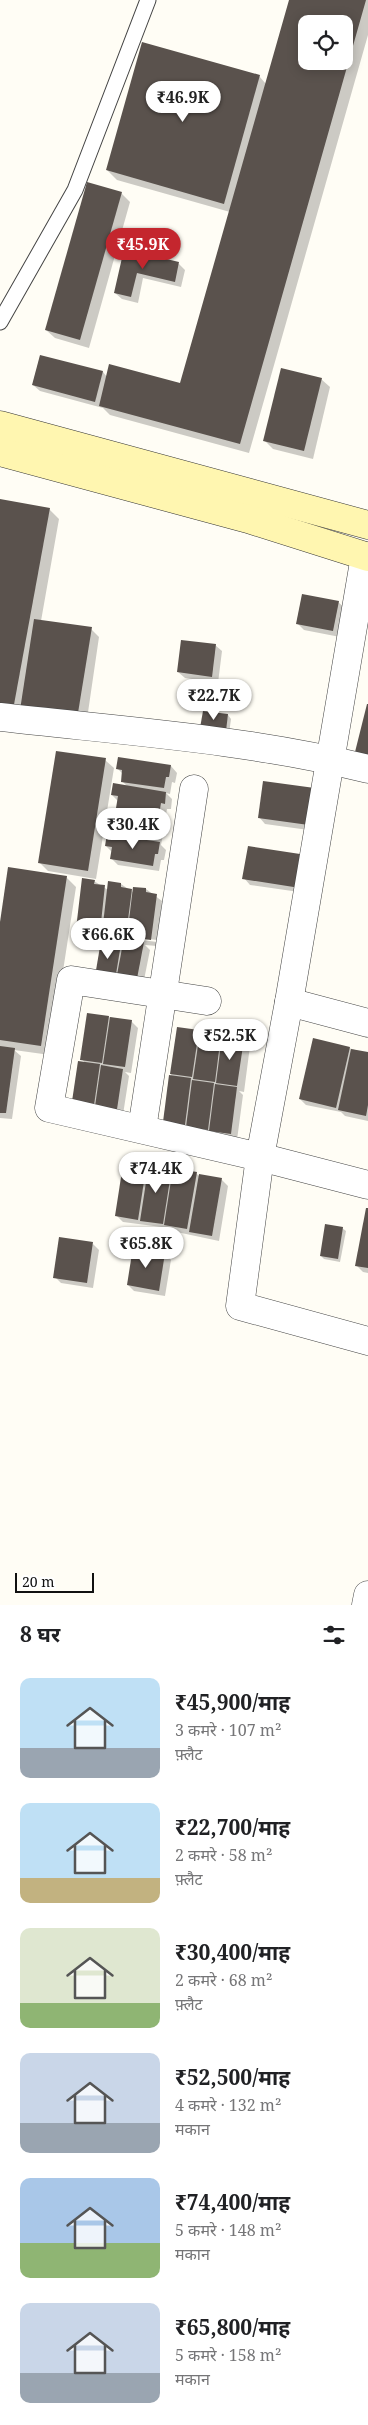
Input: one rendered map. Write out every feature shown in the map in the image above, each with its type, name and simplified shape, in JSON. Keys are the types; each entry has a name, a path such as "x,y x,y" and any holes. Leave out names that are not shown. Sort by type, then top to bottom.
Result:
{"street":[{"path":"0,425 368,525"},
{"path":"0,452 248,519 366,556 289,1002 260,1157 240,1306 368,1341"},
{"path":"0,717 202,740 330,760 368,769"},
{"path":"142,1129 194,790"},
{"path":"207,1001 70,980 49,1108 368,1184"},
{"path":"289,1002 368,1023"},
{"path":"366,1605 368,1595"}],"lane":[{"path":"0,322 75,190 148,0"}],"building":[{"path":"289,0 366,0 353,46 353,15 298,15 298,70 346,70 240,444 99,406 109,364 180,383"},
{"path":"142,42 260,75 224,204 106,170"},
{"path":"87,182 122,192 80,340 45,330"},
{"path":"124,249 179,262 175,282 137,273 131,297 114,293"},
{"path":"40,355 103,371 95,402 32,385"},
{"path":"281,368 322,378 304,451 263,441"},
{"path":"0,499 50,508 13,710 0,707"},
{"path":"302,594 339,601 333,631 296,624"},
{"path":"34,619 92,627 77,719 20,710"},
{"path":"181,640 216,644 212,677 177,672"},
{"path":"368,704 368,755 355,752"},
{"path":"203,711 228,714 226,731 200,728"},
{"path":"56,751 106,758 88,871 38,863"},
{"path":"118,757 171,765 169,777 166,777 164,788 121,782 122,770 116,769"},
{"path":"263,781 322,789 316,826 258,818"},
{"path":"113,783 166,792 165,804 161,803 159,815 116,808 118,796 111,795"},
{"path":"109,809 163,817 161,829 157,829 155,840 112,834 114,822 107,821"},
{"path":"107,834 160,842 153,866 110,859 112,847 105,846"},
{"path":"248,846 300,854 298,867 303,867 300,888 242,879"},
{"path":"8,867 67,876 41,1046 0,1040 0,922"},
{"path":"82,878 95,880 94,884 105,885 100,932 76,929"},
{"path":"108,881 121,883 121,887 132,889 126,935 102,933"},
{"path":"133,887 146,888 146,892 157,894 151,940 127,937"},
{"path":"102,935 122,938 114,986 94,982"},
{"path":"124,938 144,942 135,989 115,985"},
{"path":"87,1013 109,1016 102,1063 80,1060"},
{"path":"110,1017 132,1020 125,1067 103,1064"},
{"path":"177,1027 199,1030 192,1077 170,1074"},
{"path":"200,1032 221,1035 215,1082 193,1079"},
{"path":"222,1036 244,1039 237,1086 216,1083"},
{"path":"313,1038 350,1047 336,1108 299,1099"},
{"path":"0,1046 15,1048 6,1113 0,1113"},
{"path":"351,1049 368,1052 368,1105 366,1116 338,1110"},
{"path":"78,1061 100,1064 93,1112 71,1108"},
{"path":"101,1065 123,1069 116,1116 94,1113"},
{"path":"169,1075 191,1078 185,1125 163,1122"},
{"path":"192,1080 214,1083 208,1130 186,1127"},
{"path":"215,1084 237,1087 231,1134 209,1131"},
{"path":"124,1158 147,1162 138,1220 115,1216"},
{"path":"149,1163 172,1167 163,1224 140,1221"},
{"path":"173,1168 197,1172 187,1229 164,1225"},
{"path":"199,1174 222,1178 212,1236 189,1232"},
{"path":"366,1208 368,1208 368,1268 355,1266"},
{"path":"325,1224 343,1227 338,1259 320,1256"},
{"path":"59,1237 93,1242 87,1283 53,1278"},
{"path":"133,1247 165,1253 159,1291 127,1285"}]}
